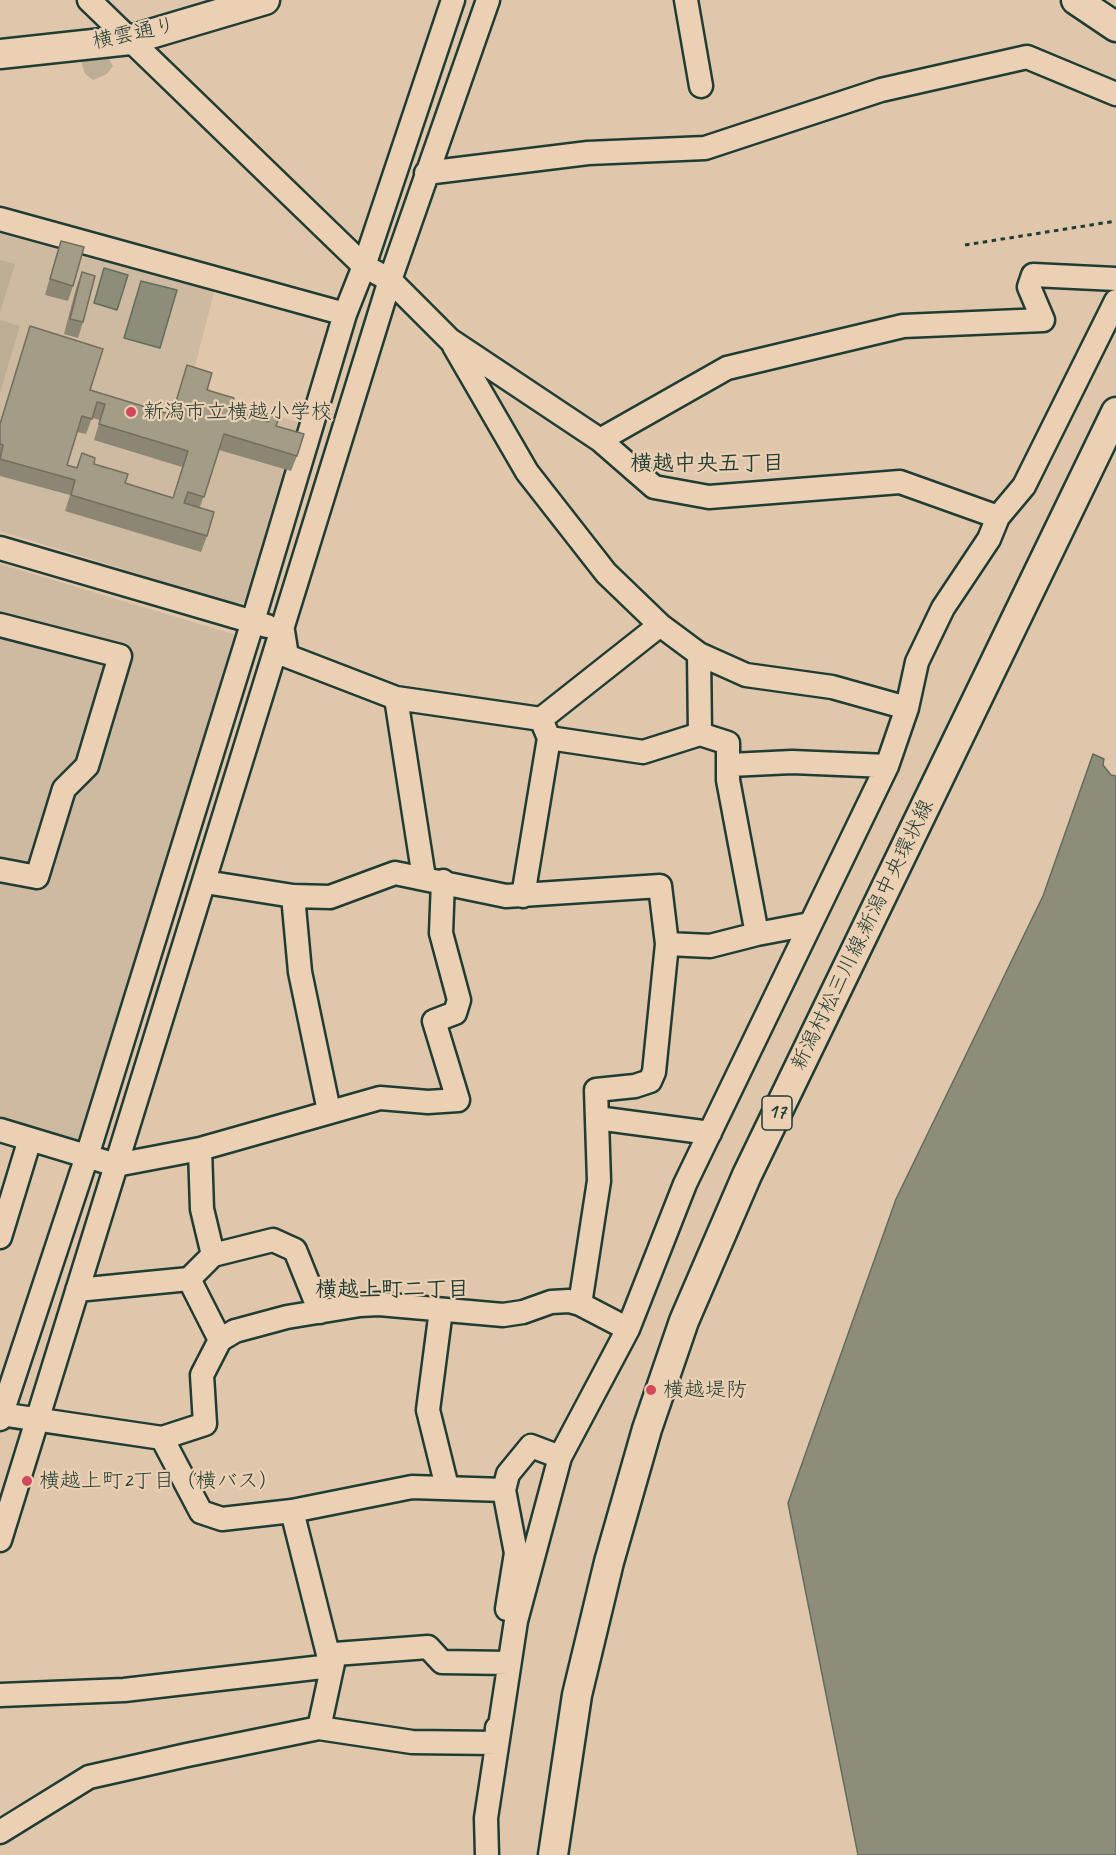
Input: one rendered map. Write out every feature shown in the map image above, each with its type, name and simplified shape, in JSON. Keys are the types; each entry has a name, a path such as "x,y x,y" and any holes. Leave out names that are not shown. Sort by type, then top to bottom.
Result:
{"main road":[{"name":"横雲通り","path":"0,54 130,40 265,0"},
{"path":"1076,0 1116,27"},
{"name":"新潟村松三川線;新潟中央環状線","path":"553,1855 577,1695 609,1562 647,1429 684,1321 747,1175 1116,412"}],"street":[{"path":"89,0 364,266 390,280 450,340 600,440 654,487 709,497 900,482 998,517"},
{"path":"453,0 364,266 345,314 253,621 87,1156 0,1416 162,1438 205,1424 202,1375 220,1340 236,1331 287,1317 320,1312 379,1304 503,1315 523,1312 551,1302 568,1301 580,1304 628,1329"},
{"path":"0,1540 390,280 488,0"},
{"path":"686,0 701,86"},
{"path":"426,173 588,153 705,148 902,84 1027,57 1116,94"},
{"path":"0,219 345,314"},
{"path":"600,440 727,368 903,326 1043,320 1029,287 1033,275 1116,279"},
{"path":"503,1663 560,1457 628,1329 685,1184 887,766 907,708 916,662 943,608 989,539 998,517 1024,486 1116,301"},
{"path":"450,340 527,472 606,573 660,625 699,654 746,675 832,687 907,708"},
{"path":"0,548 283,631"},
{"path":"0,625 120,656 87,766 64,789 37,877 0,870"},
{"path":"522,896 545,728 660,625"},
{"path":"283,631 287,656 396,698 545,728 643,752 700,734 728,743 730,765 728,780 757,934"},
{"path":"699,654 700,734"},
{"path":"0,1130 116,1165 200,1149 380,1098 428,1102 458,1100 434,1021 455,1013 459,999 441,933 433,880 396,698"},
{"path":"730,765 792,762 887,766"},
{"path":"205,882 293,896 330,897 395,873 506,896 660,886 667,944 654,1072 650,1081 642,1084 596,1090 599,1181 580,1304"},
{"path":"293,896 300,972 329,1111"},
{"path":"667,944 710,946 810,924"},
{"path":"597,1118 711,1133"},
{"path":"0,1237 30,1139"},
{"path":"200,1149 202,1209 213,1255"},
{"path":"76,1290 189,1280 213,1255 273,1240 295,1250 320,1312"},
{"path":"189,1280 220,1340"},
{"path":"441,1310 428,1410 447,1487"},
{"path":"162,1438 201,1512 222,1520 292,1511 412,1487 504,1490"},
{"path":"487,1855 486,1818 516,1552 504,1490 508,1474 531,1446 560,1457"},
{"path":"292,1511 331,1666"},
{"path":"319,1728 335,1654 428,1647 442,1662 503,1663"},
{"path":"0,1695 124,1690 331,1666"},
{"path":"0,1832 89,1778 319,1728 412,1742 496,1743"}],"path":[{"path":"965,245 1116,221"}],"shaded area":[{"path":"109,59 113,66 107,74 93,80 85,74 81,61"},
{"name":"新潟市立横越小学校","path":"0,224 216,285 194,370 207,380 214,398 308,425 255,600 237,604 0,531"},
{"path":"0,260 15,264 0,312"},
{"path":"104,268 128,275 117,310 94,303"},
{"path":"141,281 177,290 160,348 124,338"},
{"path":"0,320 20,326 0,393"},
{"path":"0,564 236,635 79,1149 0,1125"},
{"path":"1093,754 1104,759 1103,765 1111,775 1116,776 1116,1855 858,1855 788,1503 896,1199 1043,896"}],"building":[{"path":"61,241 84,247 73,286 50,279"},
{"path":"82,272 95,276 83,322 70,319"},
{"path":"30,326 103,349 90,390 172,415 187,365 212,373 207,390 234,398 230,410 268,422 270,414 279,417 276,426 304,434 297,456 224,434 204,497 188,492 184,503 214,512 207,536 71,495 75,480 0,459 3,445 0,444 0,424","holes":["97,402 105,404 99,424 188,451 173,498 125,483 128,474 94,464 95,458 82,453 77,468 67,465 82,416 92,419"]}],"place":[{"name":"新潟市立横越小学校","path":"131,412"},
{"name":"横越堤防","path":"651,1390"},
{"name":"横越上町2丁目（横バス）","path":"27,1481"}],"district":[{"name":"横越中央五丁目","path":"707,464"},
{"name":"横越上町二丁目","path":"392,1290"}]}
